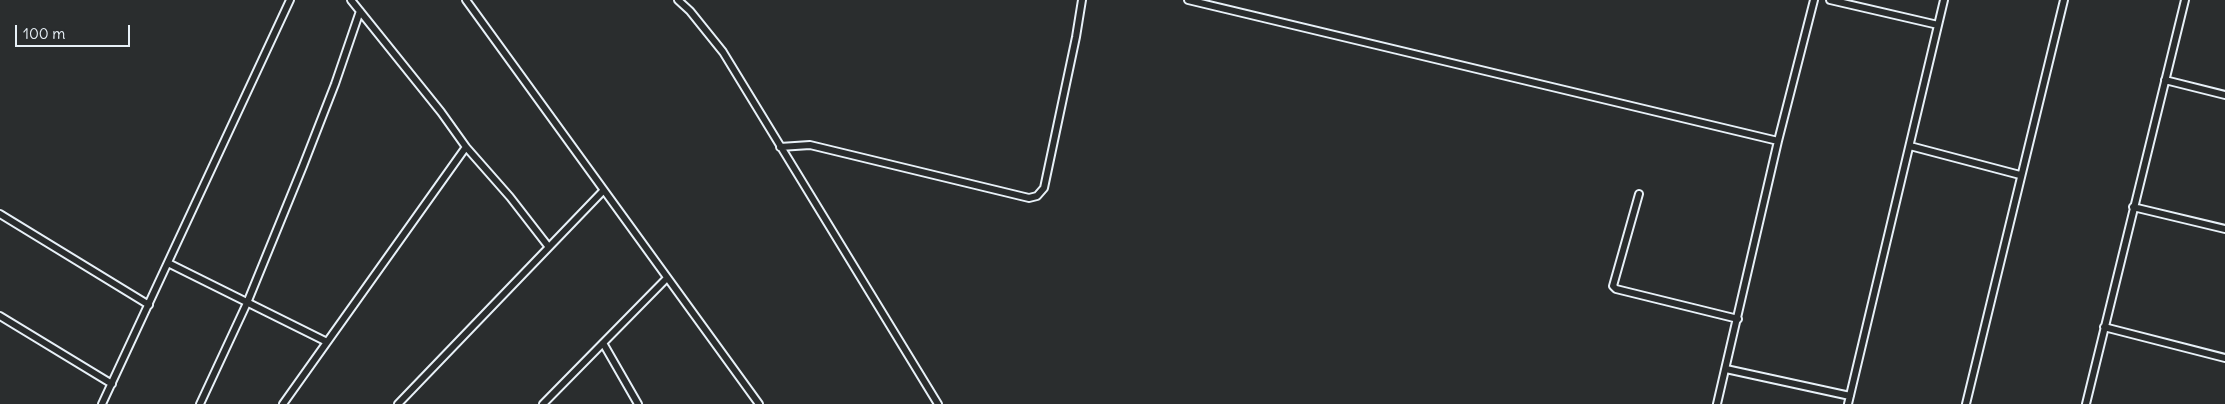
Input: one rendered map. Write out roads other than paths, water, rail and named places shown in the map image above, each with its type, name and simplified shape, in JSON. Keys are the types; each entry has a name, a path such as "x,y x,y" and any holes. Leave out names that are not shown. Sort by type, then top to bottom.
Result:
{"street":[{"path":"102,404 290,0"},
{"path":"351,0 441,112 466,147 510,197 548,246"},
{"path":"466,0 603,192 759,404"},
{"path":"678,0 690,11 723,52 938,404"},
{"path":"780,147 810,145 1029,198 1037,196 1044,188 1082,0"},
{"path":"1188,0 1778,142"},
{"path":"1717,404 1778,142 1814,0"},
{"path":"1830,0 1938,25"},
{"path":"1848,404 1944,0"},
{"path":"1966,404 2020,174 2064,0"},
{"path":"2086,404 2185,0"},
{"path":"200,404 247,303 336,84 360,11"},
{"path":"2165,80 2225,95"},
{"path":"1910,146 2020,174"},
{"path":"283,404 466,147"},
{"path":"398,404 487,314 548,246 603,192"},
{"path":"1639,194 1613,286 1616,289 1738,319"},
{"path":"2133,207 2225,229"},
{"path":"0,214 149,305"},
{"path":"168,263 327,342"},
{"path":"544,404 667,278"},
{"path":"0,316 112,384"},
{"path":"2104,327 2225,358"},
{"path":"603,343 638,404"},
{"path":"1726,369 1850,396"}]}
